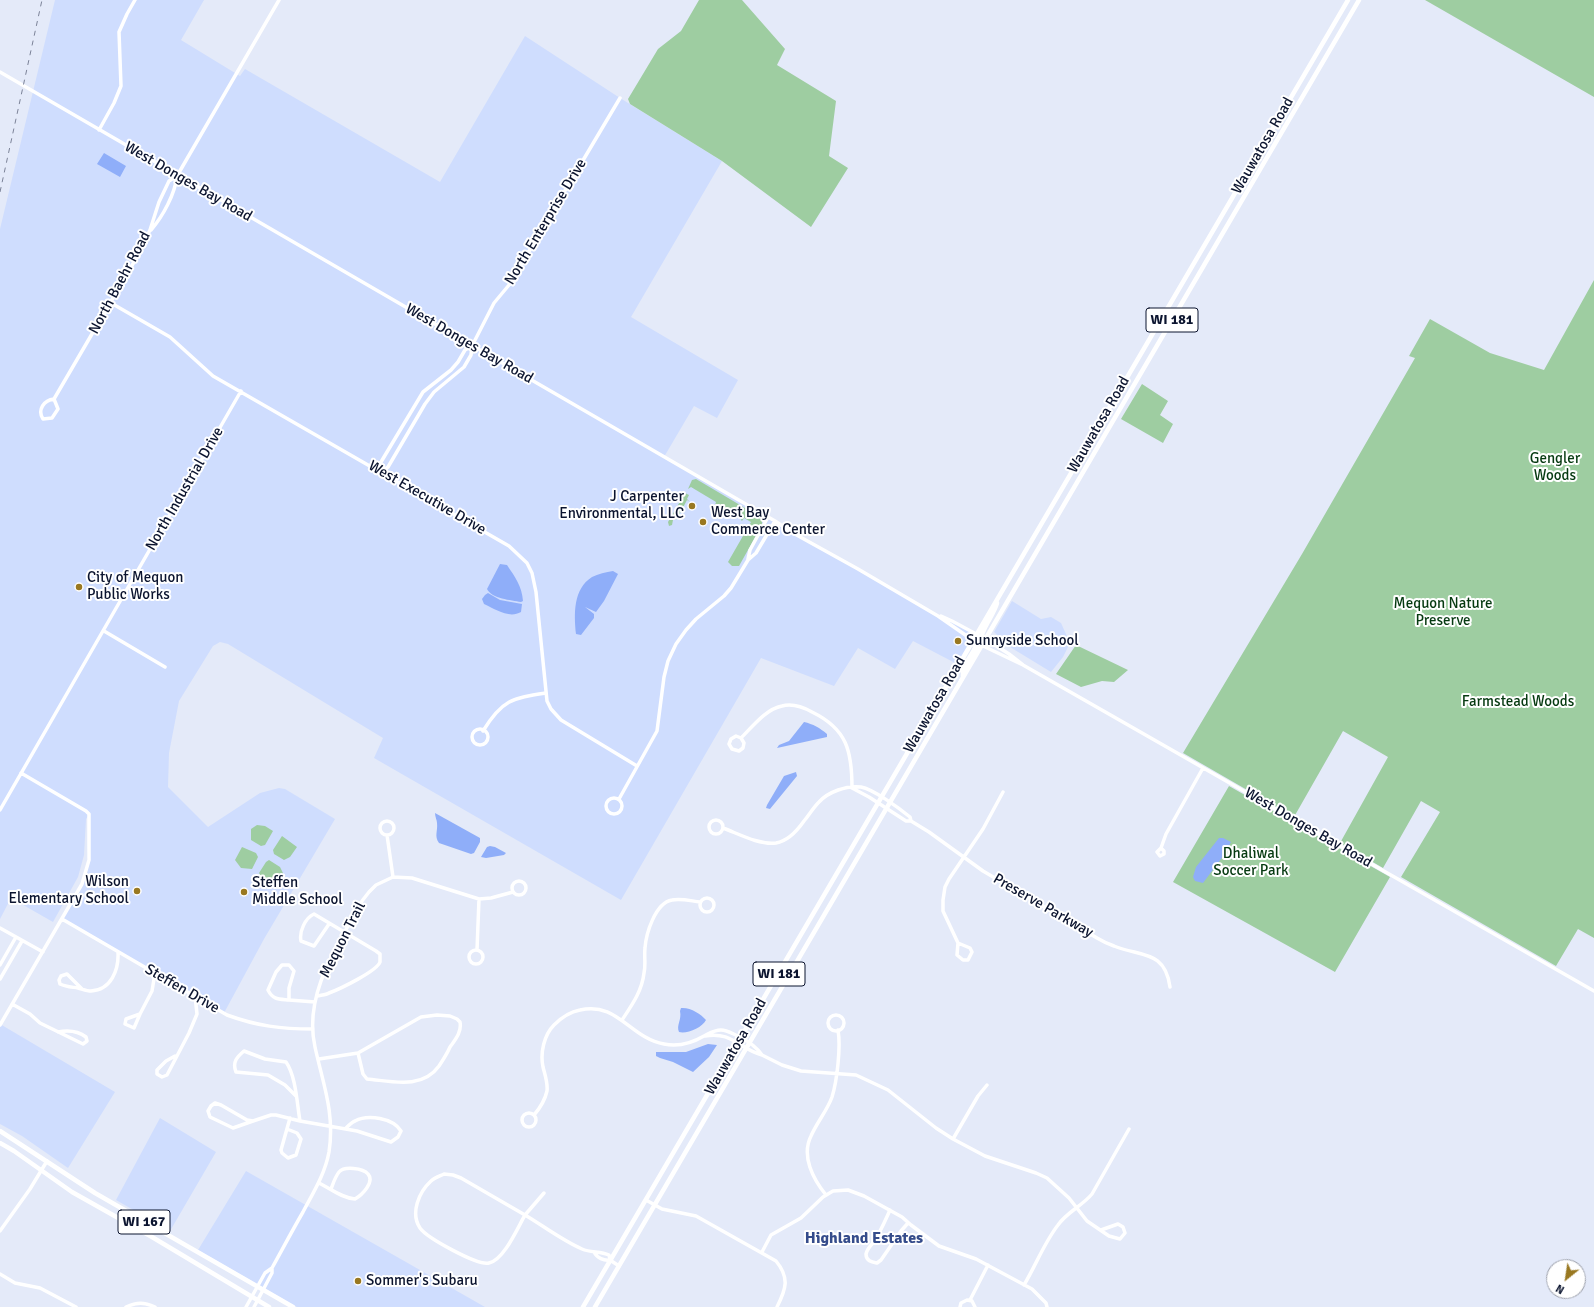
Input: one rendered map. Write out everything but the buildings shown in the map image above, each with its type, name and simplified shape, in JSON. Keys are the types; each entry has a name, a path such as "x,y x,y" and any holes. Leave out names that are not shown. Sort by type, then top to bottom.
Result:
{"main road":[{"name":"Wauwatosa Road","path":"596,1307 963,677 998,597 1348,0"},
{"name":"Wauwatosa Road","path":"981,637 1359,0"},
{"path":"978,643 981,637"},
{"name":"Wauwatosa Road","path":"583,1307 742,1038 881,797 978,643"},
{"name":"WI 167","path":"0,1131 82,1185 293,1307"},
{"name":"WI 167","path":"0,1143 42,1170 72,1192 152,1237 269,1307"},
{"path":"116,1217 121,1208"},
{"path":"200,1267 205,1257"}],"street":[{"path":"99,130 114,103 121,86 119,32 126,14 135,0"},
{"name":"North Baehr Road","path":"54,399 58,409 52,418 43,420 40,410 44,403 54,399 111,303 150,230 156,210 169,181 177,176 279,0"},
{"name":"West Donges Bay Road","path":"0,72 177,176 775,521 793,533 858,569 938,616 978,643 1023,665 1594,991"},
{"name":"North Enterprise Drive","path":"381,472 388,467 421,410 434,392 464,367 472,355 472,346 494,302 509,285 620,98"},
{"path":"150,230 162,212 176,184 177,176"},
{"path":"156,210 162,212"},
{"name":"West Executive Drive","path":"111,303 170,337 213,376 509,546 527,563 532,573 536,592 547,701 551,709 561,720 638,766"},
{"name":"North Enterprise Drive","path":"381,472 381,462 423,392 451,370 465,350 472,346"},
{"name":"North Industrial Drive","path":"0,810 241,392"},
{"path":"618,799 657,731 664,677 673,650 686,630 732,588 748,560 750,550 768,517"},
{"path":"748,560 756,553 775,521"},
{"name":"West Donges Bay Road","path":"938,616 952,621 981,637 1009,654 1023,665"},
{"path":"104,631 165,667"},
{"path":"483,731 496,713 510,701 546,693"},
{"path":"723,828 760,841 782,841 797,830 818,802 825,796 838,790 852,788 852,766 848,747 842,736 828,721 804,708 794,705 782,706 774,709 767,713 741,738"},
{"path":"478,730 483,731 486,734 486,741 481,745 476,744 472,738 474,733 478,730"},
{"path":"736,736 741,738 744,743 743,748 739,751 732,749 729,744 731,738 736,736"},
{"path":"1161,848 1166,834 1203,768"},
{"path":"0,1025 82,884 89,860 89,814 21,773"},
{"name":"Preserve Parkway","path":"852,788 864,788 881,797 910,817 911,821"},
{"name":"Preserve Parkway","path":"852,788 906,821 911,821 929,832 983,871 1097,938 1114,947 1150,955 1160,963 1169,975 1170,987"},
{"path":"958,943 970,948 972,952 968,960 963,960 957,955 958,943 943,911 945,887 982,829 1003,792"},
{"path":"613,798 618,799 622,805 621,810 614,814 609,812 606,806 608,801 613,798"},
{"path":"386,820 391,822 394,827 391,833 387,835 382,833 380,829 382,822 386,820"},
{"path":"717,820 722,823 723,828 720,833 714,834 710,831 709,824 712,821 717,820"},
{"path":"387,835 393,877"},
{"name":"Mequon Trail","path":"246,1307 268,1270 272,1268 319,1183 327,1163 331,1127 328,1099 315,1047 313,1029 315,1002 326,967 368,892 376,885 393,877 412,878 480,899 491,898 512,892 516,895 521,895 525,892 526,886 520,881 516,882 512,885 512,892"},
{"path":"622,1020 637,997 641,986 645,972 646,935 656,913 671,900 684,899 700,902 707,898 712,900 714,907 711,911 705,912 700,907 700,902"},
{"path":"477,950 480,899"},
{"path":"317,996 329,994 375,969 379,965 380,958 376,950 314,914 310,916 300,933 302,942 314,946 329,924"},
{"name":"Steffen Drive","path":"62,919 228,1015 249,1023 287,1029 313,1029"},
{"path":"0,928 43,952"},
{"path":"0,965 16,937"},
{"path":"0,979 22,940"},
{"path":"82,989 68,974 61,976 59,980 60,984 90,991 104,987 110,982 117,969 118,952"},
{"path":"289,1000 289,988 294,971 289,965 282,965 276,972 268,990 271,996 275,999 315,1002"},
{"path":"140,1014 126,1019 125,1024 134,1028 152,991 155,973"},
{"path":"176,1056 166,1061 157,1070 157,1074 162,1077 167,1075 189,1033 197,1014 195,996"},
{"path":"12,1004 30,1014 40,1023 58,1032 83,1044 87,1041 86,1037 82,1033 65,1031 58,1032"},
{"path":"534,1115 529,1113 524,1116 522,1120 526,1126 530,1127 534,1125 536,1118 534,1115 547,1092 547,1085 542,1065 543,1045 552,1026 563,1016 575,1011 588,1008 606,1010 622,1020 640,1035 661,1044 683,1044 693,1042 712,1031 720,1030 742,1038 758,1049 762,1055"},
{"path":"318,1059 358,1053 420,1017 437,1015 450,1016 460,1022 460,1031 439,1067 427,1077 412,1082 404,1083 367,1078 363,1074 358,1053"},
{"path":"833,1015 838,1015 844,1020 844,1025 838,1030 833,1030 829,1026 829,1019 833,1015"},
{"path":"826,1195 818,1184 807,1156 808,1143 832,1096 840,1041 838,1030"},
{"path":"705,1036 724,1035 754,1053 762,1055 782,1065 802,1071 856,1075 888,1090 936,1128 953,1139 985,1156 1047,1178 1069,1198 1086,1221 1109,1236 1118,1239 1122,1238 1125,1233 1123,1227 1118,1224 1101,1230"},
{"path":"296,1096 285,1085 268,1075 236,1072 234,1067 235,1062 244,1052 265,1059 286,1062 291,1071 296,1096 300,1121"},
{"path":"953,1139 978,1096 987,1085"},
{"path":"253,1120 247,1120 215,1103 208,1111 210,1117 233,1128 272,1114 300,1121 345,1129 391,1142 398,1137 401,1131 398,1126 392,1122 371,1118 355,1121 345,1129"},
{"path":"287,1129 297,1133 300,1139 296,1155 288,1158 282,1153 281,1150 290,1118"},
{"path":"1024,1285 1057,1226 1065,1216 1092,1194 1129,1129"},
{"path":"0,1231 22,1201 47,1161"},
{"path":"319,1183 348,1198 356,1199 366,1190 370,1178 366,1172 346,1168 342,1169 339,1171 331,1189"},
{"path":"544,1193 525,1215 502,1254 490,1263 481,1263 471,1260 428,1236 420,1229 416,1219 415,1211 417,1203 431,1180 444,1174 453,1175 461,1178 525,1215 582,1249 602,1252 609,1255 610,1260 619,1266"},
{"path":"762,1252 771,1236 800,1218 826,1195 833,1191 848,1190 864,1196 902,1217 939,1246 976,1259 1032,1289 1046,1303 1047,1307"},
{"path":"646,1200 662,1209 696,1216 776,1261 782,1269 786,1286 784,1294 777,1307"},
{"path":"890,1210 878,1237 866,1254 867,1258 871,1262 877,1263 881,1260 908,1223"},
{"path":"970,1300 988,1265"},
{"name":"Mequon Trail","path":"254,1307 272,1274 272,1268"},
{"path":"0,1274 15,1282 40,1288 76,1307"},
{"path":"960,1307 963,1301 970,1300"},
{"path":"970,1300 974,1303 974,1307"},
{"path":"126,1307 132,1304 143,1303 155,1307"}],"shaded area":[{"path":"55,0 204,0 181,40 240,76 245,69 440,182 525,36 620,98 722,161 631,317 738,380 717,418 694,406 664,457 938,616 977,634 959,665 913,641 895,669 858,648 834,686 761,658 621,900 374,758 383,738 228,644 220,642 213,646 179,701 169,753 168,787 208,827 260,793 279,788 285,789 335,819 264,939 224,1013 62,919 82,884 87,870 89,815 86,819 84,855 78,877 53,922 11,898 0,919 0,229"},
{"path":"1012,601 1041,619 1051,617 1061,623 1070,643 1063,657 1051,672 1010,647 994,632"},
{"path":"0,1024 115,1092 68,1168 22,1136 0,1124"},
{"path":"160,1118 216,1152 170,1231 116,1200"},
{"path":"246,1171 485,1307 297,1307 198,1250"}],"green space":[{"path":"699,0 742,0 785,49 777,65 836,101 829,156 848,168 811,227 722,161 630,104 628,99 658,49 681,31"},
{"path":"1425,0 1594,0 1594,97"},
{"name":"Mequon Nature Preserve","path":"1594,280 1594,938 1578,929 1556,966 1401,877 1440,812 1421,801 1383,868 1340,843 1388,757 1343,731 1294,817 1183,753 1302,554 1415,358 1409,356 1430,319 1490,353 1544,370"},
{"path":"1142,384 1168,401 1160,415 1173,424 1163,443 1121,419"},
{"path":"696,479 762,518 762,525 739,566 732,566 728,562 751,522 744,518 742,521 742,517 719,504 717,506 715,505 716,502 691,487 688,489 692,480"},
{"path":"685,493 689,495 687,499 690,502 687,500 677,519 673,520 672,525 669,526 668,522"},
{"path":"1076,645 1128,670 1114,682 1102,681 1081,687 1056,674"},
{"name":"Dhaliwal Soccer Park","path":"1229,786 1390,877 1335,972 1173,882"},
{"path":"257,825 265,826 273,831 265,845 261,846 251,840 251,829"},
{"path":"282,836 297,847 290,857 284,860 274,854 273,850"},
{"path":"242,847 256,853 258,857 252,869 241,868 235,860"},
{"path":"269,860 280,867 283,873 274,887 265,883 259,873"}],"water":[{"path":"104,153 126,166 120,177 97,164"},
{"path":"500,564 507,565 520,586 523,601 507,600 497,597 487,589"},
{"path":"613,571 618,574 604,601 596,612 585,607 594,614 594,618 581,635 576,634 575,610 581,588 592,577"},
{"path":"488,593 500,600 522,604 521,612 516,614 507,614 497,611 484,604 482,599"},
{"path":"804,722 819,728 827,734 827,737 777,748 779,745 789,741"},
{"path":"796,772 797,776 770,809 766,808 784,776"},
{"path":"435,813 480,838 480,842 474,853 471,854 439,843 436,836 437,823"},
{"path":"1219,838 1223,838 1231,842 1221,859 1203,883 1195,881 1193,877 1196,867"},
{"path":"490,846 506,853 504,855 486,858 481,857 487,847"},
{"path":"681,1008 695,1011 706,1020 701,1026 694,1030 679,1032 678,1027"},
{"path":"708,1044 717,1045 709,1057 693,1072 673,1062 656,1056 656,1052 686,1052"}],"railway":[{"path":"0,192 42,0"}],"place":[{"name":"J Carpenter Environmental, LLC","path":"692,506"},
{"name":"West Bay Commerce Center","path":"703,522"},
{"name":"City of Mequon Public Works","path":"79,587"},
{"name":"Sunnyside School","path":"958,641"},
{"name":"Wilson Elementary School","path":"137,891"},
{"name":"Steffen Middle School","path":"244,892"},
{"name":"Sommer's Subaru","path":"358,1281"}],"district":[{"name":"Highland Estates","path":"864,1239"}],"park label":[{"name":"Gengler Woods","path":"1555,468"},
{"name":"Farmstead Woods","path":"1518,702"}]}
